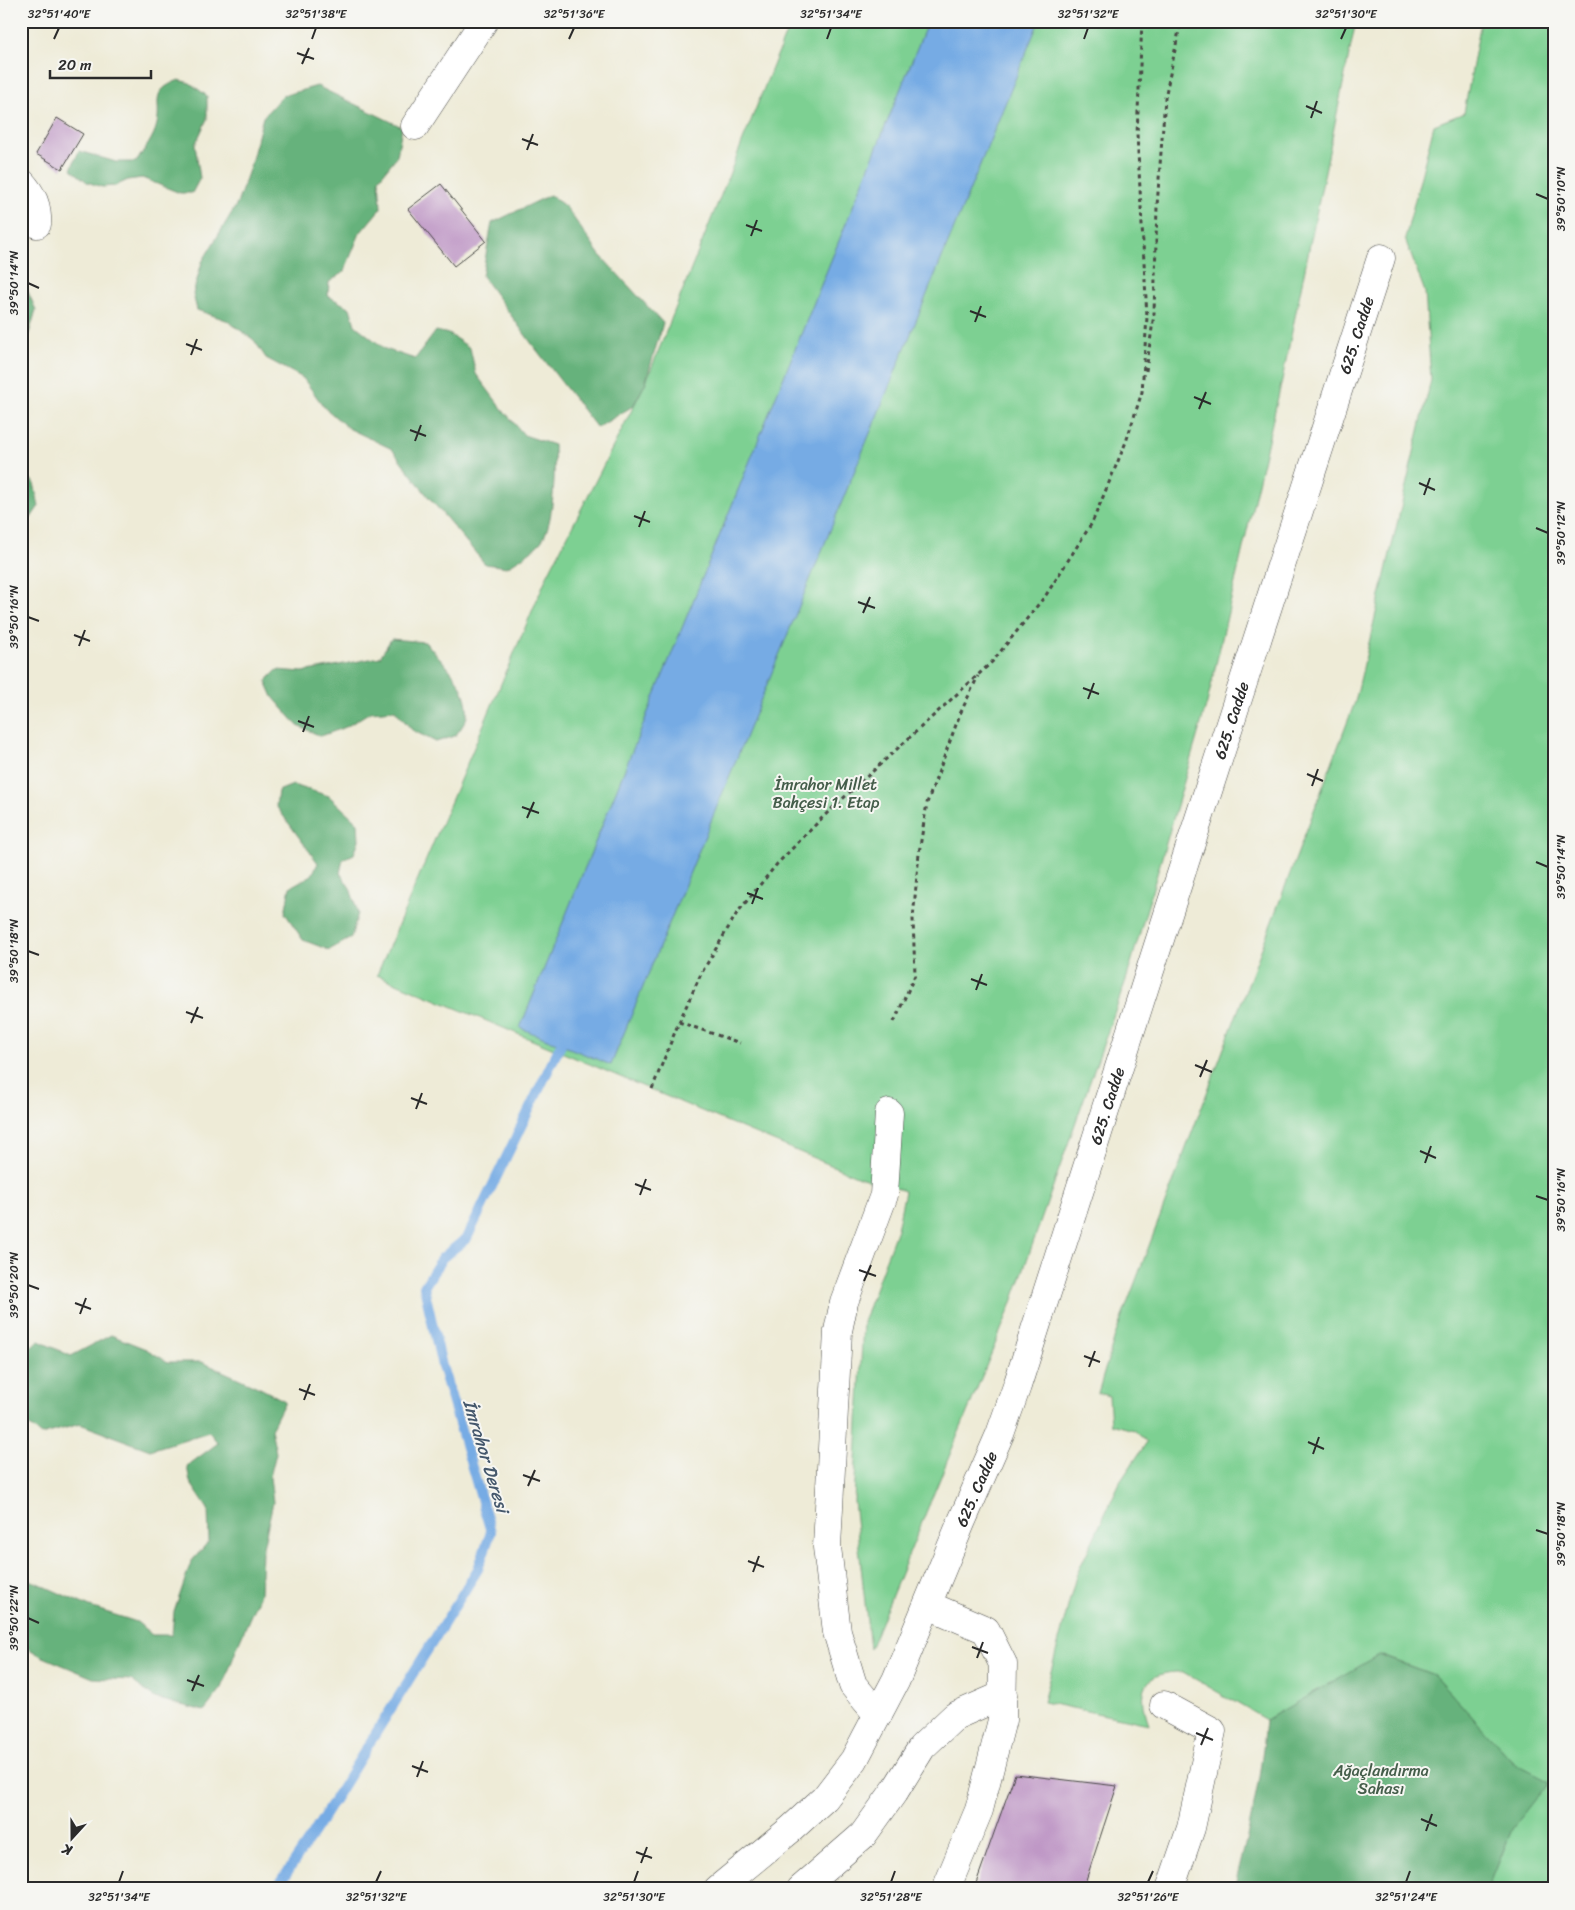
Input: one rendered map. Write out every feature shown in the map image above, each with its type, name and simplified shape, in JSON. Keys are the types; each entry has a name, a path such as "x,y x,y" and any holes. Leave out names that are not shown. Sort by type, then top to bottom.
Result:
{"street":[{"path":"415,126 484,21"},
{"path":"21,182 30,192 37,209 37,224"},
{"name":"625. Cadde","path":"718,1889 791,1829 825,1798 854,1760 896,1680 1000,1434 1381,258"},
{"path":"878,1715 853,1685 837,1632 827,1546 838,1331 844,1302 884,1195 890,1113"},
{"path":"928,1604 986,1630 1003,1664 1002,1720 979,1810 946,1889"},
{"path":"801,1889 863,1835 896,1789 922,1747 955,1716 1003,1694"},
{"path":"1164,1705 1212,1731 1191,1828 1170,1889"}],"path":[{"path":"1142,21 1137,134 1147,317 1142,392"},
{"path":"652,1089 679,1022 702,974 737,913 776,864 825,815 992,662 1046,595 1092,523 1126,442 1142,392 1154,314 1156,206 1166,98 1180,21"},
{"path":"894,1022 915,975 913,918 919,853 927,802 960,714 979,673"},
{"path":"679,1022 740,1043"}],"green space":[{"name":"İmrahor Millet Bahçesi 1. Etap","path":"791,21 1356,21 1282,380 1207,703 1127,977 1010,1308 870,1649 854,1501 863,1322 897,1229 905,1191 859,1177 377,975 547,576 645,384"},
{"path":"1481,21 1554,21 1554,1889 1488,1889 1512,1829 1548,1782 1516,1765 1434,1675 1380,1655 1266,1720 1183,1672 1159,1675 1146,1685 1144,1701 1149,1724 1043,1702 1076,1576 1120,1482 1147,1442 1134,1430 1111,1424 1109,1396 1098,1393 1116,1333 1355,702 1431,380 1425,292 1405,239 1434,125 1464,113"},
{"path":"179,80 190,83 207,96 207,119 195,145 200,178 192,193 180,193 142,178 128,180 115,186 102,187 87,182 71,169 79,151 116,162 136,162 156,129 160,93 169,84"},
{"path":"317,86 402,127 397,156 379,179 381,208 360,233 344,272 329,282 328,296 350,308 355,325 385,349 415,359 436,331 449,334 470,348 476,374 524,435 554,445 553,497 544,536 532,550 507,567 485,564 426,494 392,449 348,428 324,407 303,378 266,358 254,340 226,320 197,310 193,294 202,262 237,204 250,167 263,117 282,96"},
{"path":"550,195 566,207 599,254 663,323 645,384 633,406 597,428 482,276 492,223"},
{"path":"21,281 24,283 36,310 21,360"},
{"path":"21,469 34,483 39,506 26,525 21,525"},
{"path":"391,639 425,642 454,675 460,685 467,705 467,716 464,724 455,736 436,742 412,730 395,710 370,712 346,727 321,736 298,726 273,697 266,681 277,670 303,672 380,657"},
{"path":"293,785 329,796 358,823 359,840 354,854 343,859 340,873 350,888 358,913 351,938 329,950 303,940 285,913 290,887 312,875 318,863 276,806 278,791"},
{"path":"111,1335 146,1349 168,1362 202,1362 285,1401 271,1429 276,1453 270,1477 273,1502 262,1552 260,1594 222,1688 204,1711 155,1698 131,1680 93,1678 41,1656 21,1644 21,1578 35,1582 90,1607 137,1622 152,1635 172,1635 174,1612 191,1562 209,1541 208,1509 190,1482 187,1466 218,1443 209,1432 150,1450 80,1424 41,1435 21,1419 21,1355 39,1341 71,1356"},
{"name":"Ağaçlandırma Sahası","path":"1379,1655 1434,1675 1516,1765 1549,1782 1512,1829 1488,1889 1234,1889 1254,1805 1266,1720"}],"water":[{"path":"928,21 1039,21 611,1065 520,1028"}],"building":[{"path":"57,118 83,134 62,169 36,154"},
{"path":"441,184 486,241 454,266 408,209"},
{"path":"1015,1774 1117,1786 1083,1889 974,1889"}],"waterway":[{"name":"İmrahor Deresi","path":"276,1889 313,1834 478,1569 491,1532 442,1366 424,1287 442,1258 467,1238 561,1044"}]}
